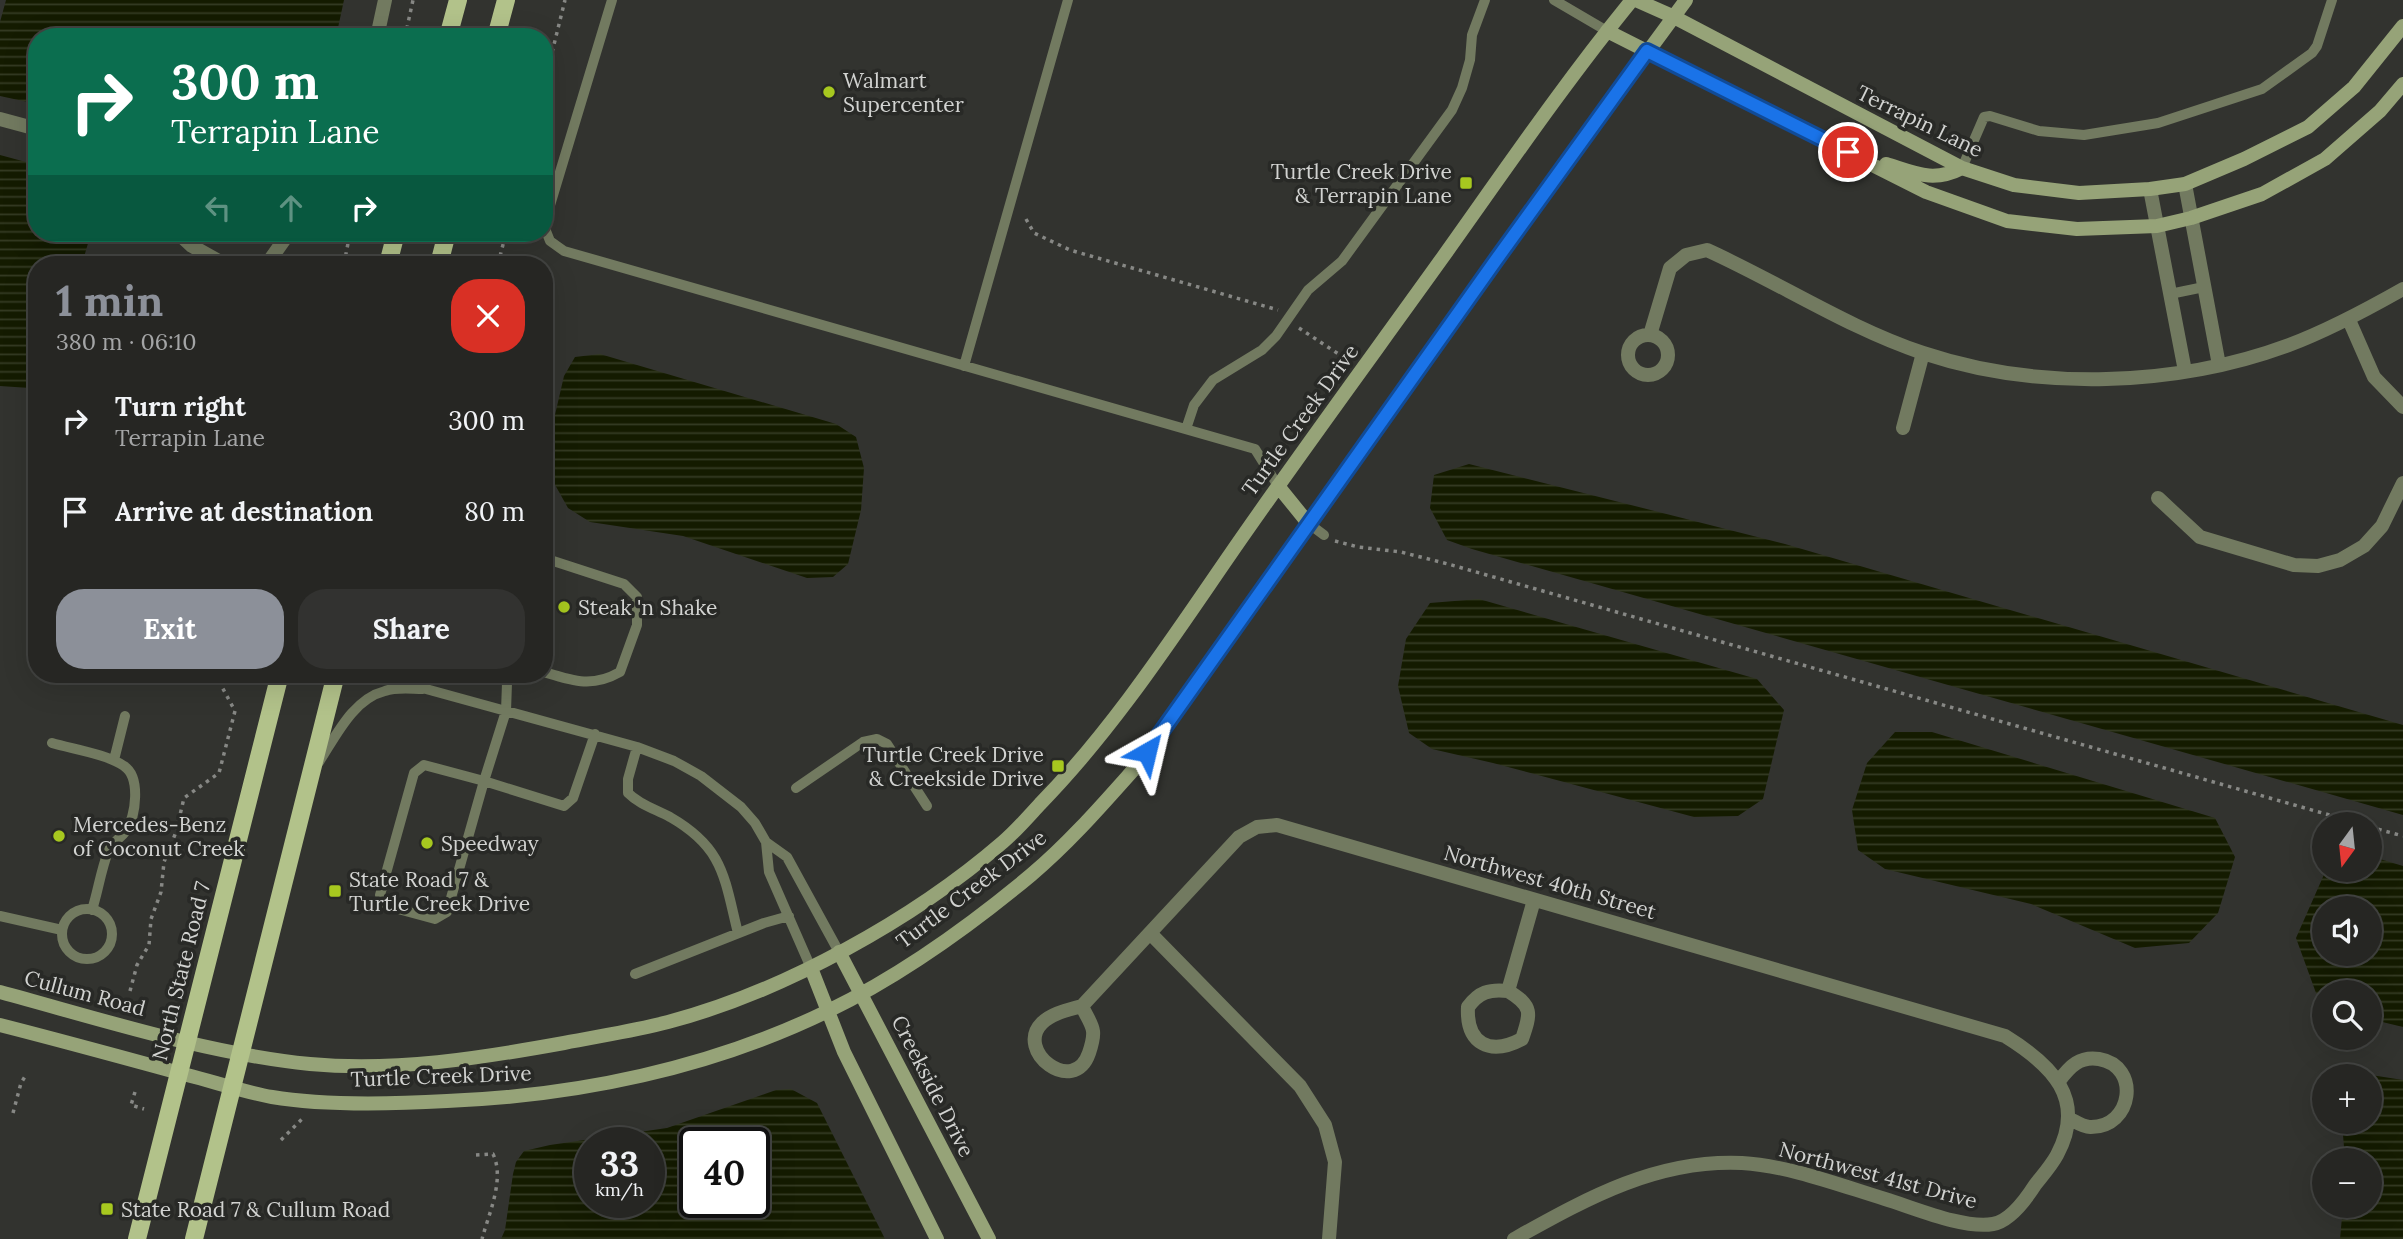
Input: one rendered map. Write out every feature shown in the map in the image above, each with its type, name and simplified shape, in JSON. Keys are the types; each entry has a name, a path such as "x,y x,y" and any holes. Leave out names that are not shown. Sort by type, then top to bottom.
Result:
{"main road":[{"path":"499,28 507,0"},
{"path":"450,28 456,5"},
{"name":"North State Road 7","path":"137,1239 279,683"},
{"path":"194,1239 334,683"}],"street":[{"path":"379,28 385,0"},
{"name":"Turtle Creek Drive","path":"241,1052 305,1063 373,1066 432,1062 504,1054 672,1021 735,1000 811,968 919,906 995,848 1068,775 1138,687 1537,124 1607,31 1634,0"},
{"name":"Terrapin Lane","path":"1634,0 1672,16 1962,168 2014,185 2066,191 2150,189 2185,184 2244,159 2308,127 2354,86 2403,26"},
{"name":"Turtle Creek Drive","path":"178,1072 271,1097 346,1102 412,1103 514,1097 579,1088 677,1067 739,1047 828,1011 939,946 1030,876 1062,847 1135,768 1308,523 1686,0"},
{"path":"1607,31 1926,192 2007,221 2077,229 2157,226 2191,218 2262,194 2325,159 2380,111 2403,84"},
{"path":"0,119 28,127"},
{"path":"1848,152 1929,177 1948,175 1962,168"},
{"path":"2185,184 2219,365"},
{"path":"2150,189 2185,371"},
{"path":"188,242 210,256"},
{"path":"1650,335 1670,268 1686,255 1707,250 1885,338 1923,353 1968,365 2067,379 2122,379 2219,365 2287,346 2349,320 2403,289"},
{"path":"2349,320 2374,377 2403,407"},
{"path":"1903,428 1923,353"},
{"path":"2158,498 2200,537 2294,565 2318,566 2340,560 2364,546 2382,526 2403,483"},
{"path":"1278,486 1308,523"},
{"name":"Northwest 40th Street","path":"1082,1006 1093,1031 1084,1064 1074,1070 1060,1071 1049,1067 1040,1059 1035,1042 1042,1023 1056,1013 1082,1006 1239,837 1256,827 1277,825 2005,1037 2046,1065 2059,1081"},
{"path":"1508,991 1534,900"},
{"path":"1150,933 1300,1086 1325,1125 1335,1163 1329,1239"},
{"name":"Creekside Drive","path":"839,952 989,1239"},
{"path":"811,968 844,1052 937,1239"},
{"path":"1508,991 1525,1002 1530,1014 1522,1039 1511,1045 1495,1047 1482,1044 1474,1037 1467,1023 1468,1007 1482,992 1508,991"},
{"name":"Cullum Road","path":"0,992 186,1041 241,1052"},
{"path":"0,1025 178,1072"},
{"path":"2089,1058 2108,1061 2123,1074 2128,1093 2122,1112 2107,1125 2088,1127 2070,1119 2059,1081 2071,1065 2089,1058"},
{"name":"Northwest 41st Drive","path":"1514,1239 1580,1202 1639,1178 1690,1164 1743,1163 1791,1171 1963,1222 1996,1224 2014,1211 2036,1185 2057,1155 2070,1119"}],"lane":[{"path":"553,195 612,0"},
{"path":"964,366 1068,0"},
{"path":"1186,429 1194,405 1213,380 1262,350 1276,336 1308,290 1342,261 1451,110 1462,88 1470,60 1472,35 1485,0"},
{"path":"1554,0 1607,31"},
{"path":"1962,168 1984,117 1990,116 2039,131 2084,135 2158,123 2262,89 2312,53 2317,46 2332,0"},
{"path":"551,242 564,251 1255,449 1278,486"},
{"path":"2170,294 2204,287"},
{"path":"1308,523 1324,535"},
{"path":"553,561 624,584 638,597 637,625 620,673 604,681 582,682 553,674"},
{"path":"413,683 426,689 637,747 674,761 725,792 755,823 766,842 769,872 811,968"},
{"path":"508,683 506,710 484,781 447,912 435,919 387,906 380,895 414,773 424,765 484,781 564,806 573,798 595,734"},
{"path":"312,772 357,706 374,694 388,690 426,689"},
{"path":"114,760 125,716"},
{"path":"796,788 863,742 877,739 887,744 927,806"},
{"path":"51,743 114,760 127,767 135,780 130,824 109,849 92,910"},
{"path":"637,747 628,779 628,793 636,802 667,815 696,833 714,854 725,880 738,933"},
{"path":"766,842 787,857 839,952"},
{"path":"92,910 100,913 110,925 111,940 102,954 94,958 78,957 65,946 62,930 70,916 76,912 92,910"},
{"path":"0,916 62,930"},
{"path":"635,974 764,923 789,916"}],"path":[{"path":"407,28 413,0"},
{"path":"553,49 565,0"},
{"path":"1026,219 1034,233 1070,250 1277,309 1285,316"},
{"path":"1299,328 1340,355"},
{"path":"1324,535 1358,547 1401,552 1448,564 2319,812"},
{"path":"130,992 137,965 149,945 151,919 161,892 164,862 176,832 184,798 219,774 235,711 220,683"},
{"path":"2382,830 2403,836"},
{"path":"13,1113 26,1074"},
{"path":"135,1092 131,1105 144,1109"},
{"path":"476,1155 493,1154 496,1161 497,1176 482,1239"}],"shaded area":[{"path":"6,0 344,0 338,28 28,28 28,102 0,96 0,22"},
{"path":"0,155 28,163 28,242 88,242 84,256 28,256 28,388 0,386"},
{"path":"600,354 836,424 856,437 864,468 861,510 848,564 833,577 807,578 683,536 590,522 568,508 553,481 553,423 564,376 575,357"},
{"path":"1469,464 1785,544 2403,725 2403,815 1447,540 1430,508 1434,475"},
{"path":"1479,599 1757,679 1784,710 1763,799 1738,816 1694,817 1432,749 1409,733 1398,686 1406,639 1430,603"},
{"path":"1895,732 1932,732 2215,818 2235,857 2218,913 2189,943 2135,948 2031,904 1885,869 1858,850 1852,810 1867,763"},
{"path":"2382,860 2403,866 2403,1027 2382,1022 2382,980 2312,982 2296,938 2312,902 2312,966 2382,966 2382,896 2315,896 2321,882 2382,882"},
{"path":"2382,1077 2403,1080 2403,1239 2340,1239 2342,1218 2382,1218 2382,1148 2344,1148 2343,1134 2382,1134"},
{"path":"791,1089 817,1103 885,1239 501,1239 505,1230 516,1162 524,1151 574,1142 574,1218 665,1218 667,1128 776,1090"}],"place":[{"name":"Walmart Supercenter","path":"829,92"},
{"name":"Turtle Creek Drive & Terrapin Lane","path":"1466,183"},
{"name":"Steak 'n Shake","path":"564,607"},
{"name":"Turtle Creek Drive & Creekside Drive","path":"1058,766"},
{"name":"Mercedes-Benz of Coconut Creek","path":"59,836"},
{"name":"Speedway","path":"427,843"},
{"name":"State Road 7 & Turtle Creek Drive","path":"335,891"},
{"name":"State Road 7 & Cullum Road","path":"107,1209"}],"route":[{"path":"1147,752 1647,51 1848,152"}]}
